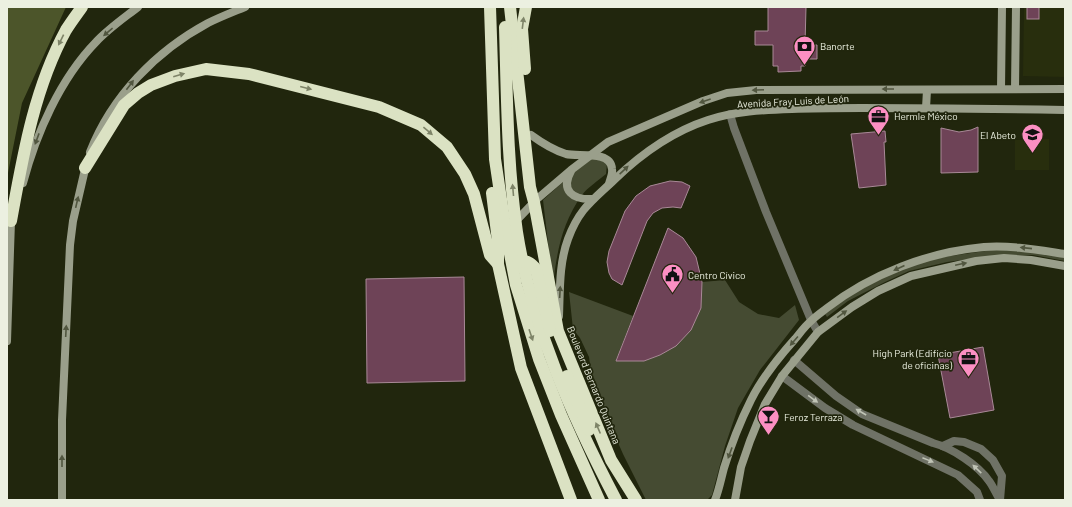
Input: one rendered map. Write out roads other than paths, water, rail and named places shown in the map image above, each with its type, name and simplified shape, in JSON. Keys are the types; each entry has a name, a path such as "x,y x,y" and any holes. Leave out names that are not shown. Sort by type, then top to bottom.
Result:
{"highway":[{"path":"11,221 26,144 37,98 50,63 64,34 82,7"},
{"path":"482,7 488,158 498,241 494,259"},
{"path":"490,7 495,159 506,234 516,285 539,360 564,422 599,500"},
{"path":"505,7 511,172 518,233 528,284 548,351 567,400 616,500"},
{"path":"510,7 526,139 530,187 534,202"},
{"path":"526,7 522,29 535,178 534,202"},
{"path":"85,168 124,105 138,93 151,85 175,76 206,69 249,74 378,107 421,125 447,147 465,174 474,194 494,259 521,368 571,500"},
{"name":"Boulevard Bernardo Quintana","path":"534,202 558,331 611,460 636,500"},
{"path":"506,305 510,274 520,261 526,261 532,264 536,269 550,334 598,452 611,460"}],"main road":[{"path":"7,341 11,221 40,130 73,71 96,42 138,7"},
{"path":"62,500 62,420 70,246 73,221 85,168 97,134 115,105 135,79 160,55 208,23 245,7"},
{"path":"1001,89 1002,7"},
{"path":"1015,88 1016,7"},
{"name":"Avenida Fray Luis de León","path":"498,241 534,202 571,170 608,142 699,103 727,94 756,90 1065,88"},
{"path":"926,108 927,90"},
{"name":"Avenida Fray Luis de León","path":"558,331 560,289 564,253 578,217 593,199 635,160 677,132 708,120 753,110 926,108 1065,110"},
{"path":"531,135 550,148 568,155 590,155 605,158 611,165 612,170 609,185"},
{"path":"571,170 567,184 567,189 570,193 575,198 582,200 593,199"},
{"path":"715,500 735,437 751,400 771,368 811,320 845,294 874,279 912,263 935,256 983,247 1002,246 1028,248 1065,254"},
{"path":"735,500 741,467 765,404 782,376 818,332 852,307 878,291 911,276 976,261 1004,258 1031,260 1065,266"}],"street":[{"path":"730,114 766,212 811,320 818,332"},
{"path":"794,360 836,396 862,414 943,446 968,461 989,481 1000,500"},
{"path":"782,376 825,408 853,426 958,475 977,492 980,500"},
{"path":"943,446 954,441 964,442 981,449 993,460 1002,476 1000,500"}],"place":[{"name":"Banorte","path":"805,66"},
{"name":"Hermle México","path":"879,136"},
{"name":"El Abeto","path":"1032,154"},
{"name":"Centro Cívico","path":"672,294"},
{"name":"High Park (Edificio de oficinas)","path":"968,378"},
{"name":"Feroz Terraza","path":"769,436"}]}
